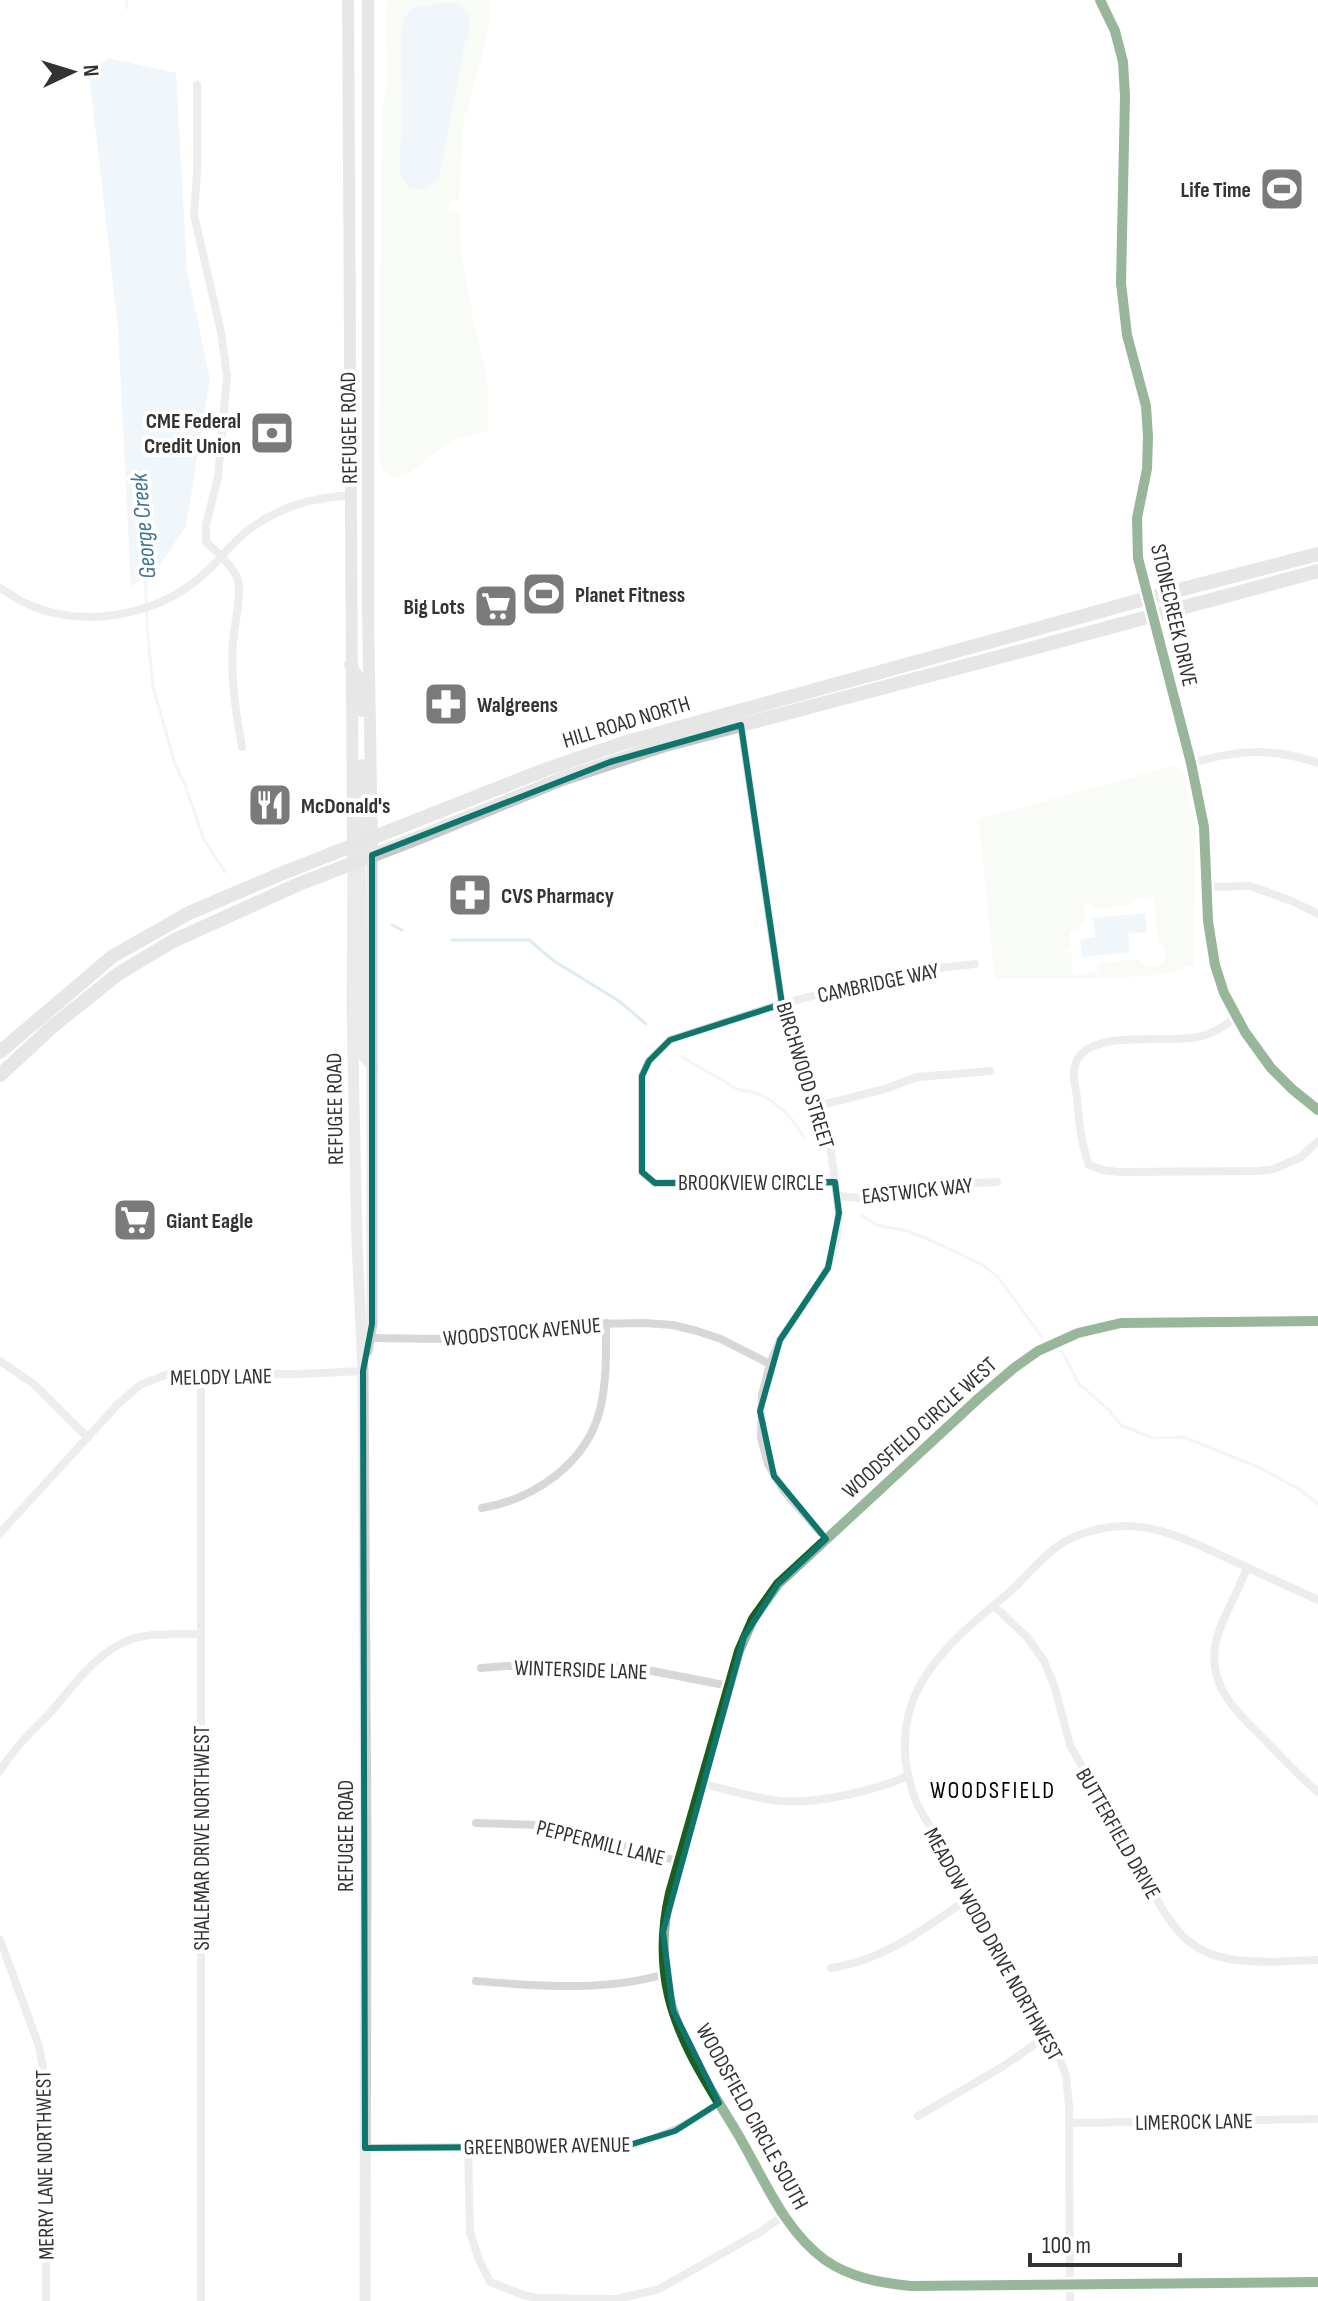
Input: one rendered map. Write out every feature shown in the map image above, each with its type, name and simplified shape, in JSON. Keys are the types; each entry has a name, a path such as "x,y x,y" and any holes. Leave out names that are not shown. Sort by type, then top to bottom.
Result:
{"highway":[{"name":"HILL ROAD NORTH","path":"4,1072 53,1026 118,974 173,941 299,884 362,851 547,769 620,744 1318,554"},
{"name":"HILL ROAD NORTH","path":"0,1052 113,956 189,913 665,745 741,722 1318,571"}],"main road":[{"name":"REFUGEE ROAD","path":"348,0 353,495 350,665 359,678 362,712 363,1056 372,1065 372,1324 365,1338"},
{"name":"REFUGEE ROAD","path":"365,2301 365,1338 357,1244 352,1008 362,851 368,631 368,0"}],"street":[{"name":"STONECREEK DRIVE","path":"1100,0 1115,31 1123,62 1121,283 1127,335 1146,406 1147,469 1137,518 1138,558 1191,763 1204,827 1209,935 1224,993 1236,1017 1271,1068 1318,1110"},
{"path":"197,85 194,215 221,332 227,376 218,477 206,525 206,542 222,556 238,580 232,644 234,705 242,747"},
{"path":"0,588 31,606 63,615 103,616 140,611 180,593 252,527 279,512 312,498 353,495"},
{"name":"BIRCHWOOD STREET","path":"741,722 782,1004 829,1137 838,1196 838,1226 828,1268 780,1340 770,1364 760,1411 761,1438 764,1453 784,1491 826,1539"},
{"path":"1191,763 1223,754 1254,751 1285,754 1318,763"},
{"path":"1206,887 1250,886 1318,914"},
{"name":"CAMBRIDGE WAY","path":"782,1004 902,972 975,964"},
{"name":"BROOKVIEW CIRCLE","path":"782,1004 670,1040 649,1061 642,1076 642,1172 655,1183 835,1182"},
{"path":"1236,1017 1223,1027 1196,1038 1110,1042 1095,1044 1084,1052 1076,1061 1074,1078 1084,1152 1089,1165 1119,1172 1259,1171 1286,1165 1301,1157 1318,1141"},
{"path":"818,1106 885,1089 917,1077 990,1071"},
{"name":"EASTWICK WAY","path":"838,1196 871,1199 897,1197 935,1185 997,1182"},
{"name":"WOODSFIELD CIRCLE WEST","path":"701,1783 744,1637 766,1599 826,1539 1025,1359 1051,1344 1107,1325 1136,1322 1318,1321"},
{"path":"482,1508 530,1492 563,1469 579,1451 596,1422 603,1395 606,1323"},
{"name":"WOODSTOCK AVENUE","path":"365,1338 447,1339 537,1325 644,1323 697,1331 721,1339 770,1364"},
{"path":"0,1361 35,1385 88,1438"},
{"name":"MELODY LANE","path":"0,1533 118,1404 140,1385 168,1374 363,1371"},
{"name":"SHALEMAR DRIVE NORTHWEST","path":"201,1374 201,2301"},
{"name":"MEADOW WOOD DRIVE NORTHWEST","path":"1070,2301 1066,2076 1056,2048 917,1804 908,1776 905,1732 917,1690 933,1665 963,1632 1058,1545 1111,1528 1127,1526 1170,1533 1318,1600"},
{"path":"1247,1567 1215,1648 1217,1677 1222,1691 1237,1713 1318,1792"},
{"name":"BUTTERFIELD DRIVE","path":"994,1606 1027,1637 1044,1661 1055,1688 1070,1745 1164,1912 1182,1936 1206,1953 1219,1957 1263,1961 1318,1960"},
{"path":"0,1771 19,1744 108,1651 147,1635 201,1634"},
{"name":"WINTERSIDE LANE","path":"481,1668 627,1666 729,1686"},
{"path":"701,1783 747,1795 790,1801 862,1791 908,1776"},
{"name":"WOODSFIELD CIRCLE SOUTH","path":"701,1783 678,1861 663,1932 665,1974 673,2010 684,2038 719,2103 784,2215 805,2242 827,2261 867,2280 911,2286 1318,2282"},
{"name":"PEPPERMILL LANE","path":"476,1823 563,1829 678,1861"},
{"path":"831,1968 873,1957 939,1919 970,1897"},
{"name":"MERRY LANE NORTHWEST","path":"0,1940 34,2031 44,2074 46,2301"},
{"path":"476,1981 606,1985 665,1974"},
{"path":"918,2116 1002,2067 1048,2035"},
{"name":"GREENBOWER AVENUE","path":"365,2148 626,2146 675,2131 719,2103"},
{"name":"LIMEROCK LANE","path":"1069,2123 1318,2119"},
{"path":"468,2146 469,2218 473,2246 490,2282 523,2295 552,2300 596,2300 617,2299 659,2289 762,2231 784,2215"}],"highlighted area":[{"path":"741,725 782,1004 670,1040 649,1061 642,1076 642,1172 655,1183 835,1182 839,1213 828,1268 780,1340 760,1411 774,1476 826,1539 778,1584 744,1637 663,1932 673,2010 719,2103 675,2131 626,2146 365,2148 363,1371 372,1324 372,855 610,762"}],"shaded area":[{"path":"389,0 488,0 490,10 483,54 464,116 459,201 449,201 449,212 459,213 461,250 473,322 487,375 488,431 451,441 401,477 384,471 379,458 386,6","holes":["456,3 469,34 465,41 445,150 414,189 402,176 401,144 425,5"]},
{"path":"1174,766 1183,772 1195,828 1194,965 1160,975 995,979 979,819","holes":["1154,896 1158,938 1166,953 1162,963 1155,967 1147,966 1138,959 1097,964 1098,972 1073,975 1071,951 1059,951 1071,949 1069,931 1085,923 1084,904 1092,903 1093,909 1131,905 1131,899"]}],"water":[{"path":"434,3 462,5 469,15 469,35 465,42 439,178 426,188 416,189 406,184 400,167 401,33 409,11"},
{"path":"108,58 176,73 187,270 210,379 186,526 157,569 131,586 118,328 89,73"},
{"path":"1145,913 1147,932 1128,934 1130,952 1082,957 1080,939 1095,937 1093,918"}],"waterway":[{"name":"George Creek","path":"126,0 127,8"},
{"name":"George Creek","path":"145,574 153,687 175,764 204,840 225,872"},
{"name":"George Creek","path":"392,925 402,930"},
{"name":"George Creek","path":"452,940 529,940 554,961 619,1001 646,1024"},
{"name":"George Creek","path":"682,1057 737,1089 771,1100 796,1124 804,1138"},
{"name":"George Creek","path":"861,1215 877,1225 908,1231 981,1264 997,1276 1042,1337"},
{"path":"1056,1348 1063,1353 1079,1384 1121,1425 1152,1438 1184,1437 1258,1467 1299,1489 1318,1504"}],"cycle path":[{"path":"1100,0 1115,31 1123,62 1121,283 1127,335 1146,406 1148,437 1147,469 1137,518 1138,558 1191,763 1204,827 1208,921 1215,965 1224,993 1245,1032 1271,1068 1318,1110"},
{"path":"1318,1321 1121,1323 1078,1333 1038,1351 980,1397 778,1584 753,1619 739,1651 670,1893 664,1944 665,1970 674,2015 699,2069 786,2219 811,2248 835,2266 866,2279 911,2286 1318,2282"}],"place":[{"name":"Life Time","path":"1282,189"},
{"name":"CME Federal Credit Union","path":"272,433"},
{"name":"Planet Fitness","path":"544,594"},
{"name":"Big Lots","path":"496,606"},
{"name":"Walgreens","path":"446,704"},
{"name":"McDonald's","path":"270,805"},
{"name":"CVS Pharmacy","path":"470,895"},
{"name":"Giant Eagle","path":"135,1220"}],"district":[{"name":"WOODSFIELD","path":"993,1790"}]}
